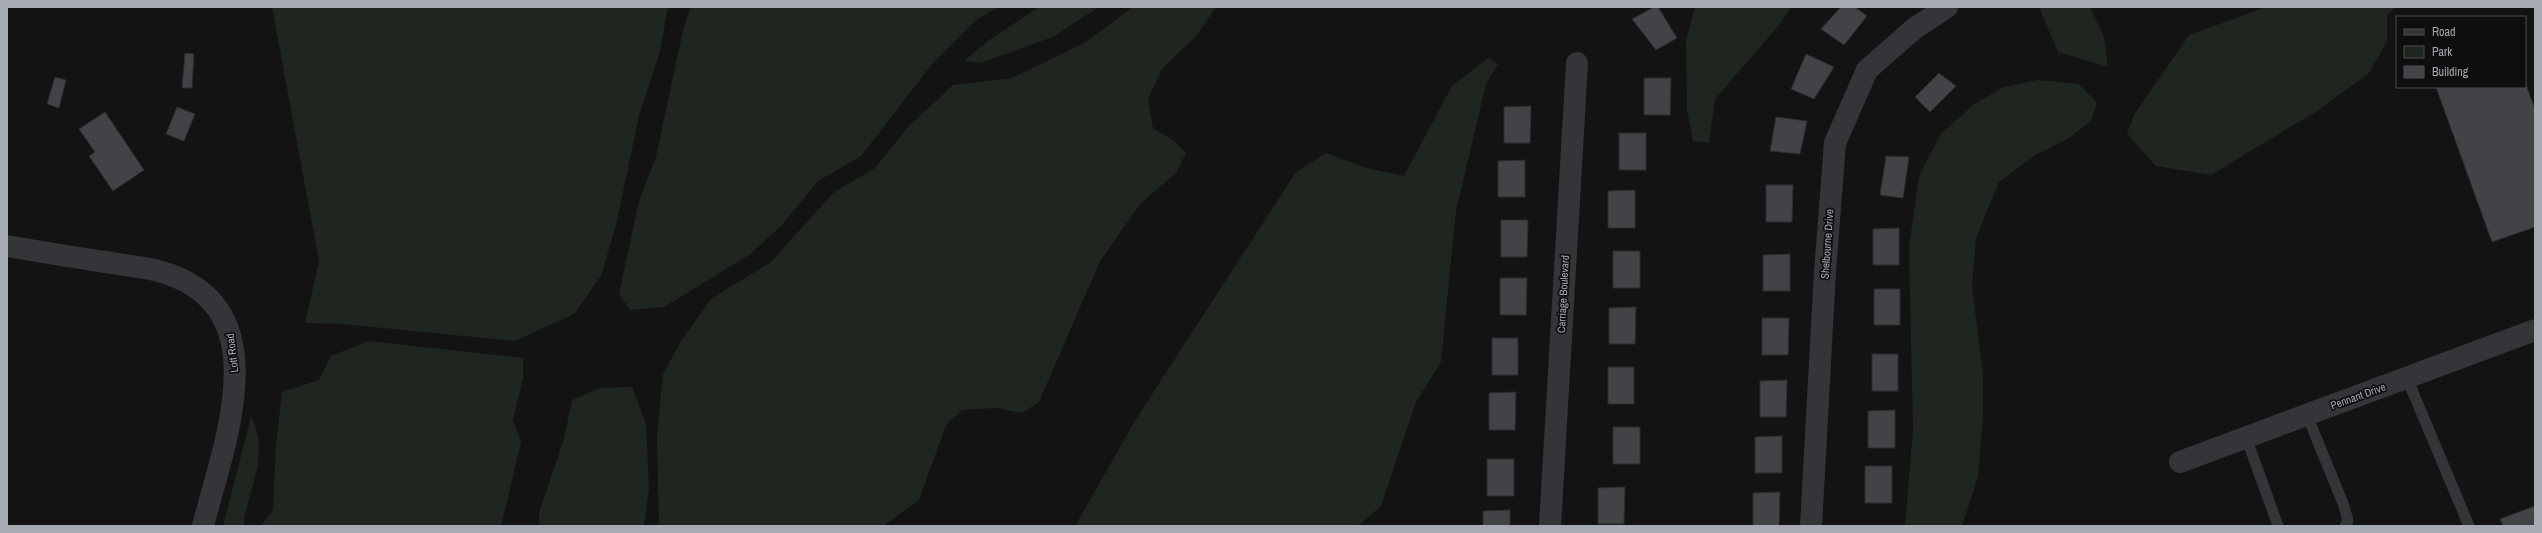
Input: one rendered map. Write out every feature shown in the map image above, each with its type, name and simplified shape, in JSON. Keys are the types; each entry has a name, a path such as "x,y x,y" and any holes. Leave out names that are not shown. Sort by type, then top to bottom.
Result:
{"street":[{"name":"Shelbourne Drive","path":"1810,526 1835,142 1867,70 1915,28 1947,7"},
{"name":"Carriage Boulevard","path":"1550,526 1577,63"},
{"name":"Lott Road","path":"7,246 162,271 195,285 216,303 229,329 234,347 235,383 227,430 203,526"},
{"name":"Pennant Drive","path":"2180,462 2535,330"}],"lane":[{"path":"2407,378 2469,526"},
{"path":"2307,415 2344,506 2348,521 2345,526"},
{"path":"2246,437 2278,526"}],"green space":[{"path":"272,7 668,7 660,51 639,116 616,225 601,276 574,314 515,341 342,324 305,323 319,261"},
{"path":"691,7 998,7 976,20 933,63 861,156 818,181 781,226 749,255 664,307 630,310 619,294 639,201 656,157 684,26"},
{"path":"1039,7 1099,7 1053,37 980,63 964,61 988,41"},
{"path":"1133,7 1216,7 1197,35 1162,69 1148,99 1153,128 1174,141 1186,153 1176,173 1141,203 1100,261 1039,402 1022,413 997,408 962,410 946,425 919,500 883,526 659,526 657,434 663,374 681,341 711,299 771,262 834,192 874,169 909,126 953,85 1012,78 1086,42"},
{"path":"1695,7 1791,7 1780,24 1715,99 1709,143 1693,141 1687,110 1686,41"},
{"path":"2039,7 2090,7 2104,37 2108,67 2058,52"},
{"path":"2266,7 2397,7 2387,14 2387,41 2369,73 2317,111 2211,175 2156,166 2127,134 2134,115 2189,35"},
{"path":"1488,58 1498,64 1486,84 1456,211 1441,362 1416,402 1381,506 1358,526 1075,526 1136,419 1296,172 1326,153 1366,168 1404,176 1452,86"},
{"path":"2038,80 2079,84 2097,103 2091,121 2069,138 2034,156 1999,182 1976,238 1972,287 1983,374 1983,415 1978,477 1962,526 1905,526 1913,430 1909,247 1919,176 1940,135 1974,104 2004,87"},
{"path":"368,341 523,358 523,378 513,420 521,442 501,526 261,526 273,510 276,444 282,392 319,380 331,356"},
{"path":"632,387 646,424 649,489 644,526 539,526 539,513 564,439 572,400 601,388"},
{"path":"251,417 257,431 259,458 243,526 223,526"}],"building":[{"path":"1654,7 1658,7 1677,38 1656,50 1632,19"},
{"path":"1841,7 1855,7 1867,16 1844,45 1821,29"},
{"path":"185,53 194,54 192,88 182,88"},
{"path":"1806,54 1834,67 1814,99 1791,89"},
{"path":"1939,73 1956,86 1930,112 1915,97"},
{"path":"55,77 66,80 59,108 47,104"},
{"path":"1644,78 1671,78 1670,115 1644,115"},
{"path":"2526,85 2535,109 2535,227 2492,242 2436,88 2526,88"},
{"path":"1531,106 1530,143 1504,143 1504,107"},
{"path":"177,107 195,114 184,141 166,134"},
{"path":"105,112 144,170 113,191 89,156 95,152 79,129"},
{"path":"1776,117 1807,121 1800,154 1770,151"},
{"path":"1619,133 1646,133 1646,170 1619,170"},
{"path":"1886,156 1909,157 1903,198 1880,195"},
{"path":"1525,160 1525,197 1498,197 1498,161"},
{"path":"1766,185 1793,185 1792,222 1766,222"},
{"path":"1635,190 1635,228 1608,228 1608,191"},
{"path":"1501,220 1528,220 1527,257 1501,257"},
{"path":"1899,228 1899,265 1873,265 1873,229"},
{"path":"1613,251 1640,251 1640,288 1613,288"},
{"path":"1790,254 1790,291 1763,291 1763,255"},
{"path":"1500,278 1527,278 1526,315 1500,315"},
{"path":"1874,289 1900,289 1900,325 1874,325"},
{"path":"1636,307 1635,344 1609,344 1609,308"},
{"path":"1762,318 1789,318 1788,355 1762,355"},
{"path":"1492,338 1518,338 1518,375 1492,375"},
{"path":"1872,354 1898,354 1898,391 1872,391"},
{"path":"1608,367 1634,367 1634,404 1608,404"},
{"path":"1787,380 1786,417 1760,417 1760,381"},
{"path":"1516,392 1515,430 1489,430 1489,393"},
{"path":"1895,410 1895,448 1868,448 1868,411"},
{"path":"1613,427 1640,427 1640,464 1613,464"},
{"path":"1782,436 1782,473 1755,473 1755,437"},
{"path":"1487,459 1514,459 1514,496 1487,496"},
{"path":"1865,466 1892,466 1892,503 1865,503"},
{"path":"1625,487 1624,524 1598,524 1598,488"},
{"path":"1780,492 1779,526 1753,526 1753,493"},
{"path":"2535,506 2535,526 2503,526 2500,519"},
{"path":"1510,510 1510,526 1483,526 1483,511"}]}
